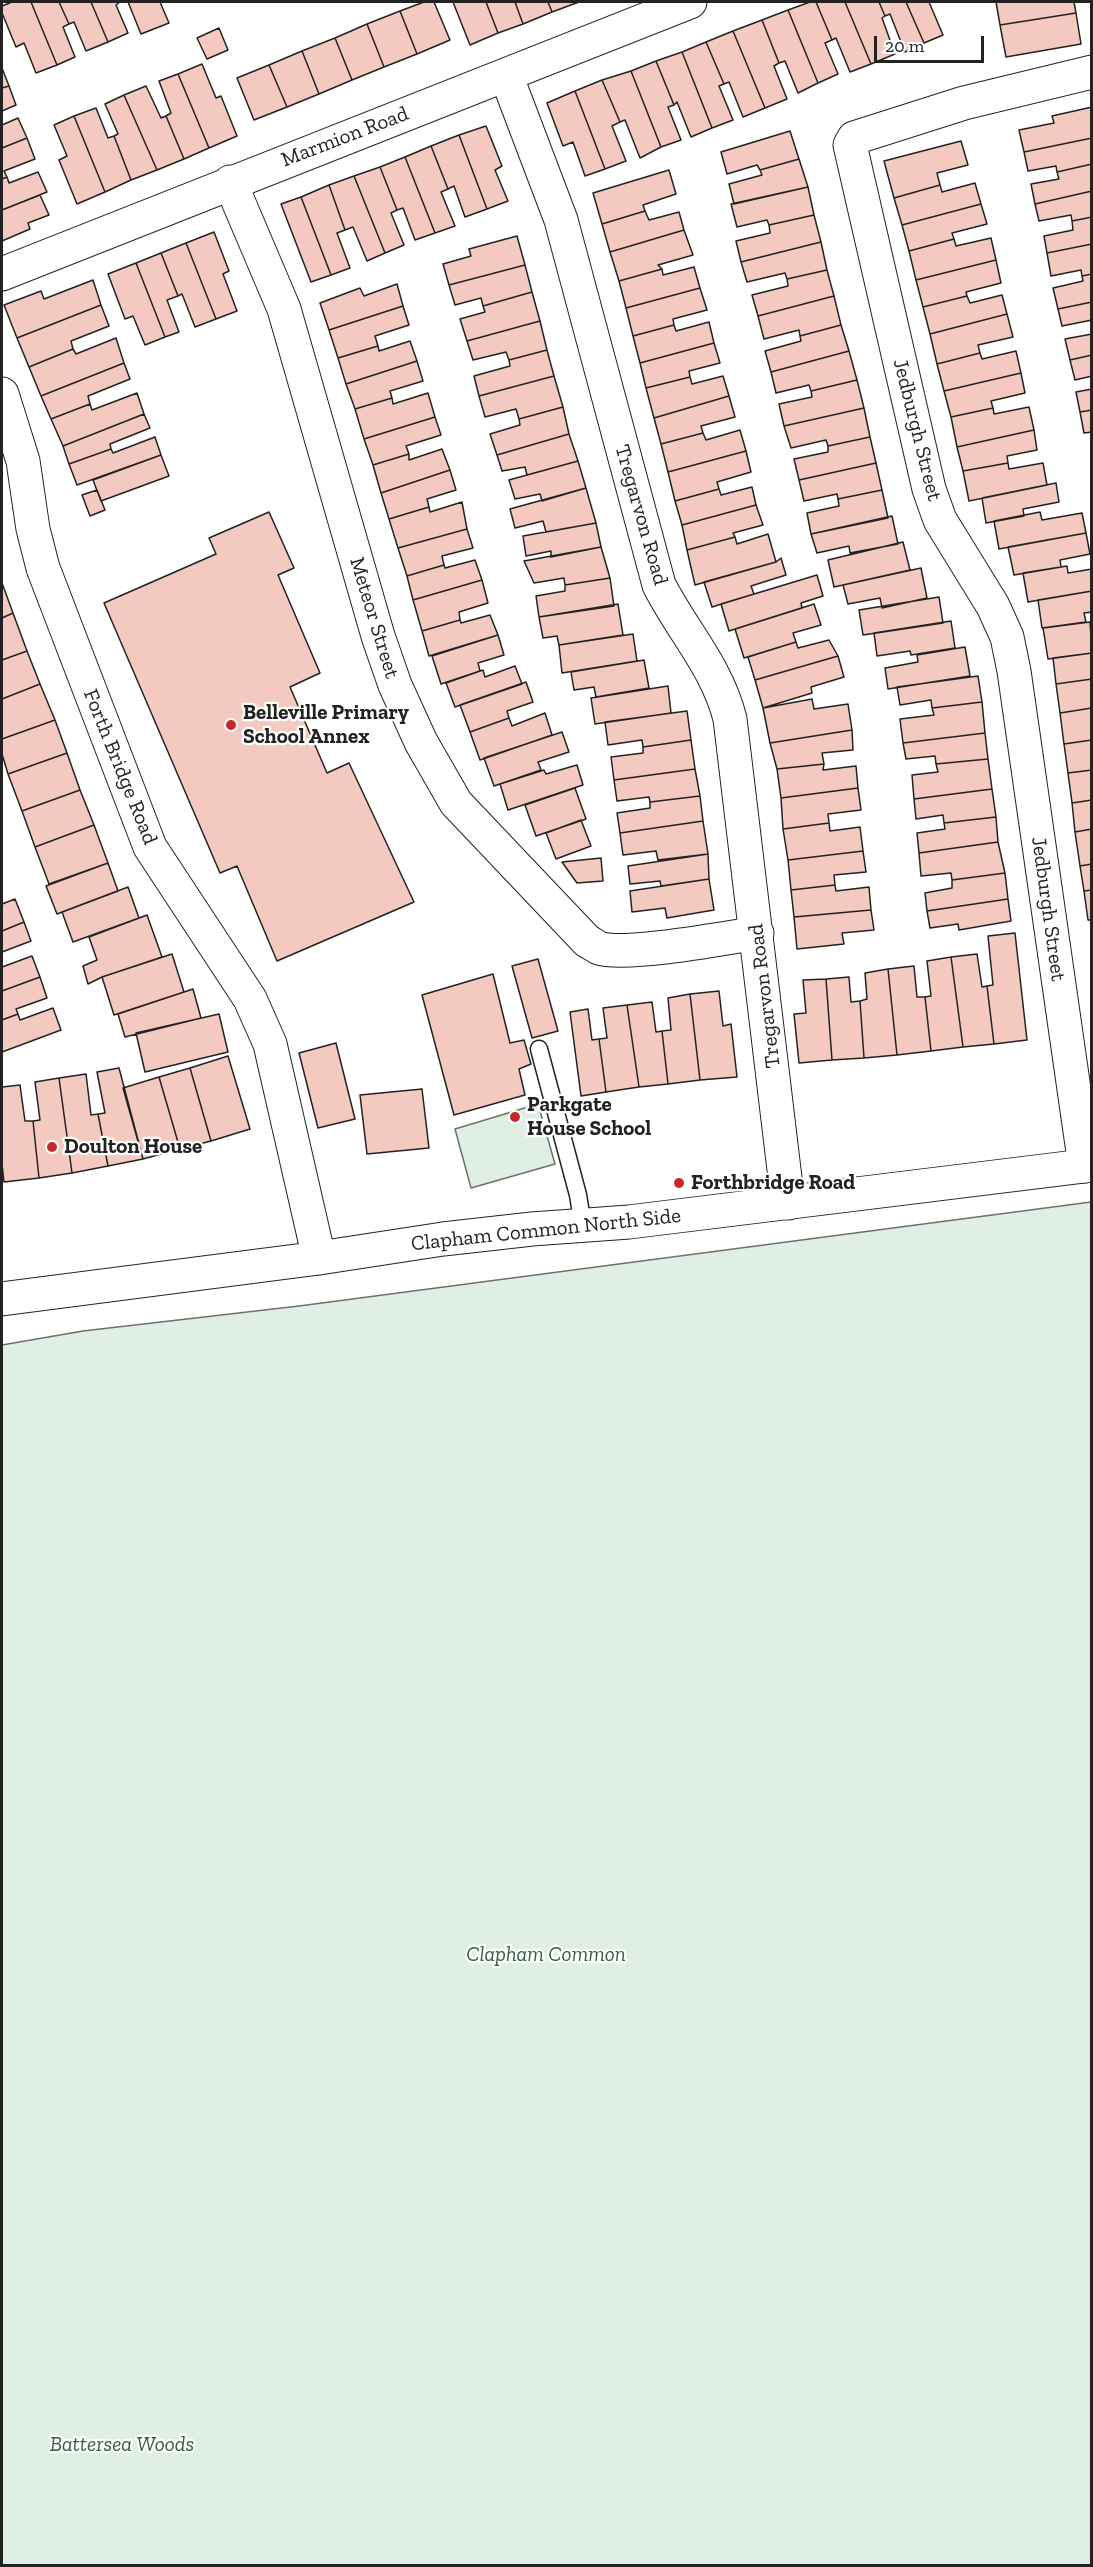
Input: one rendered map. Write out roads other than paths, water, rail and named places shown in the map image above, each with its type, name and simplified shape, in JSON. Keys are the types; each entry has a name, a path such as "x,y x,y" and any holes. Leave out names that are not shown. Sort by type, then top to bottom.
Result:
{"main road":[{"name":"Marmion Road","path":"2,274 690,2"},
{"name":"Jedburgh Street","path":"1088,1165 1014,670 1007,637 993,606 940,520 929,489 850,145 854,138 964,103 1092,72"},
{"name":"Tregarvon Road","path":"507,75 561,220 659,585 671,609 717,678 725,698 730,719 758,933 788,1203"},
{"name":"Meteor Street","path":"230,182 284,309 378,636 395,685 421,742 456,803 587,941 600,948 618,950 647,948 758,933"},
{"name":"Forth Bridge Road","path":"2,394 23,461 33,529 43,568 150,847 250,999 270,1044 319,1258"},
{"name":"Clapham Common North Side","path":"2,1299 454,1238 788,1203 1088,1165"}],"lane":[{"path":"539,1049 578,1195 583,1226"}],"place":[{"name":"Belleville Primary School Annex","path":"231,725"},
{"name":"Parkgate House School","path":"515,1117"},
{"name":"Doulton House","path":"52,1147"},
{"name":"Forthbridge Road","path":"679,1183"}],"park label":[{"name":"Clapham Common","path":"546,1955"},
{"name":"Battersea Woods","path":"122,2445"}]}
